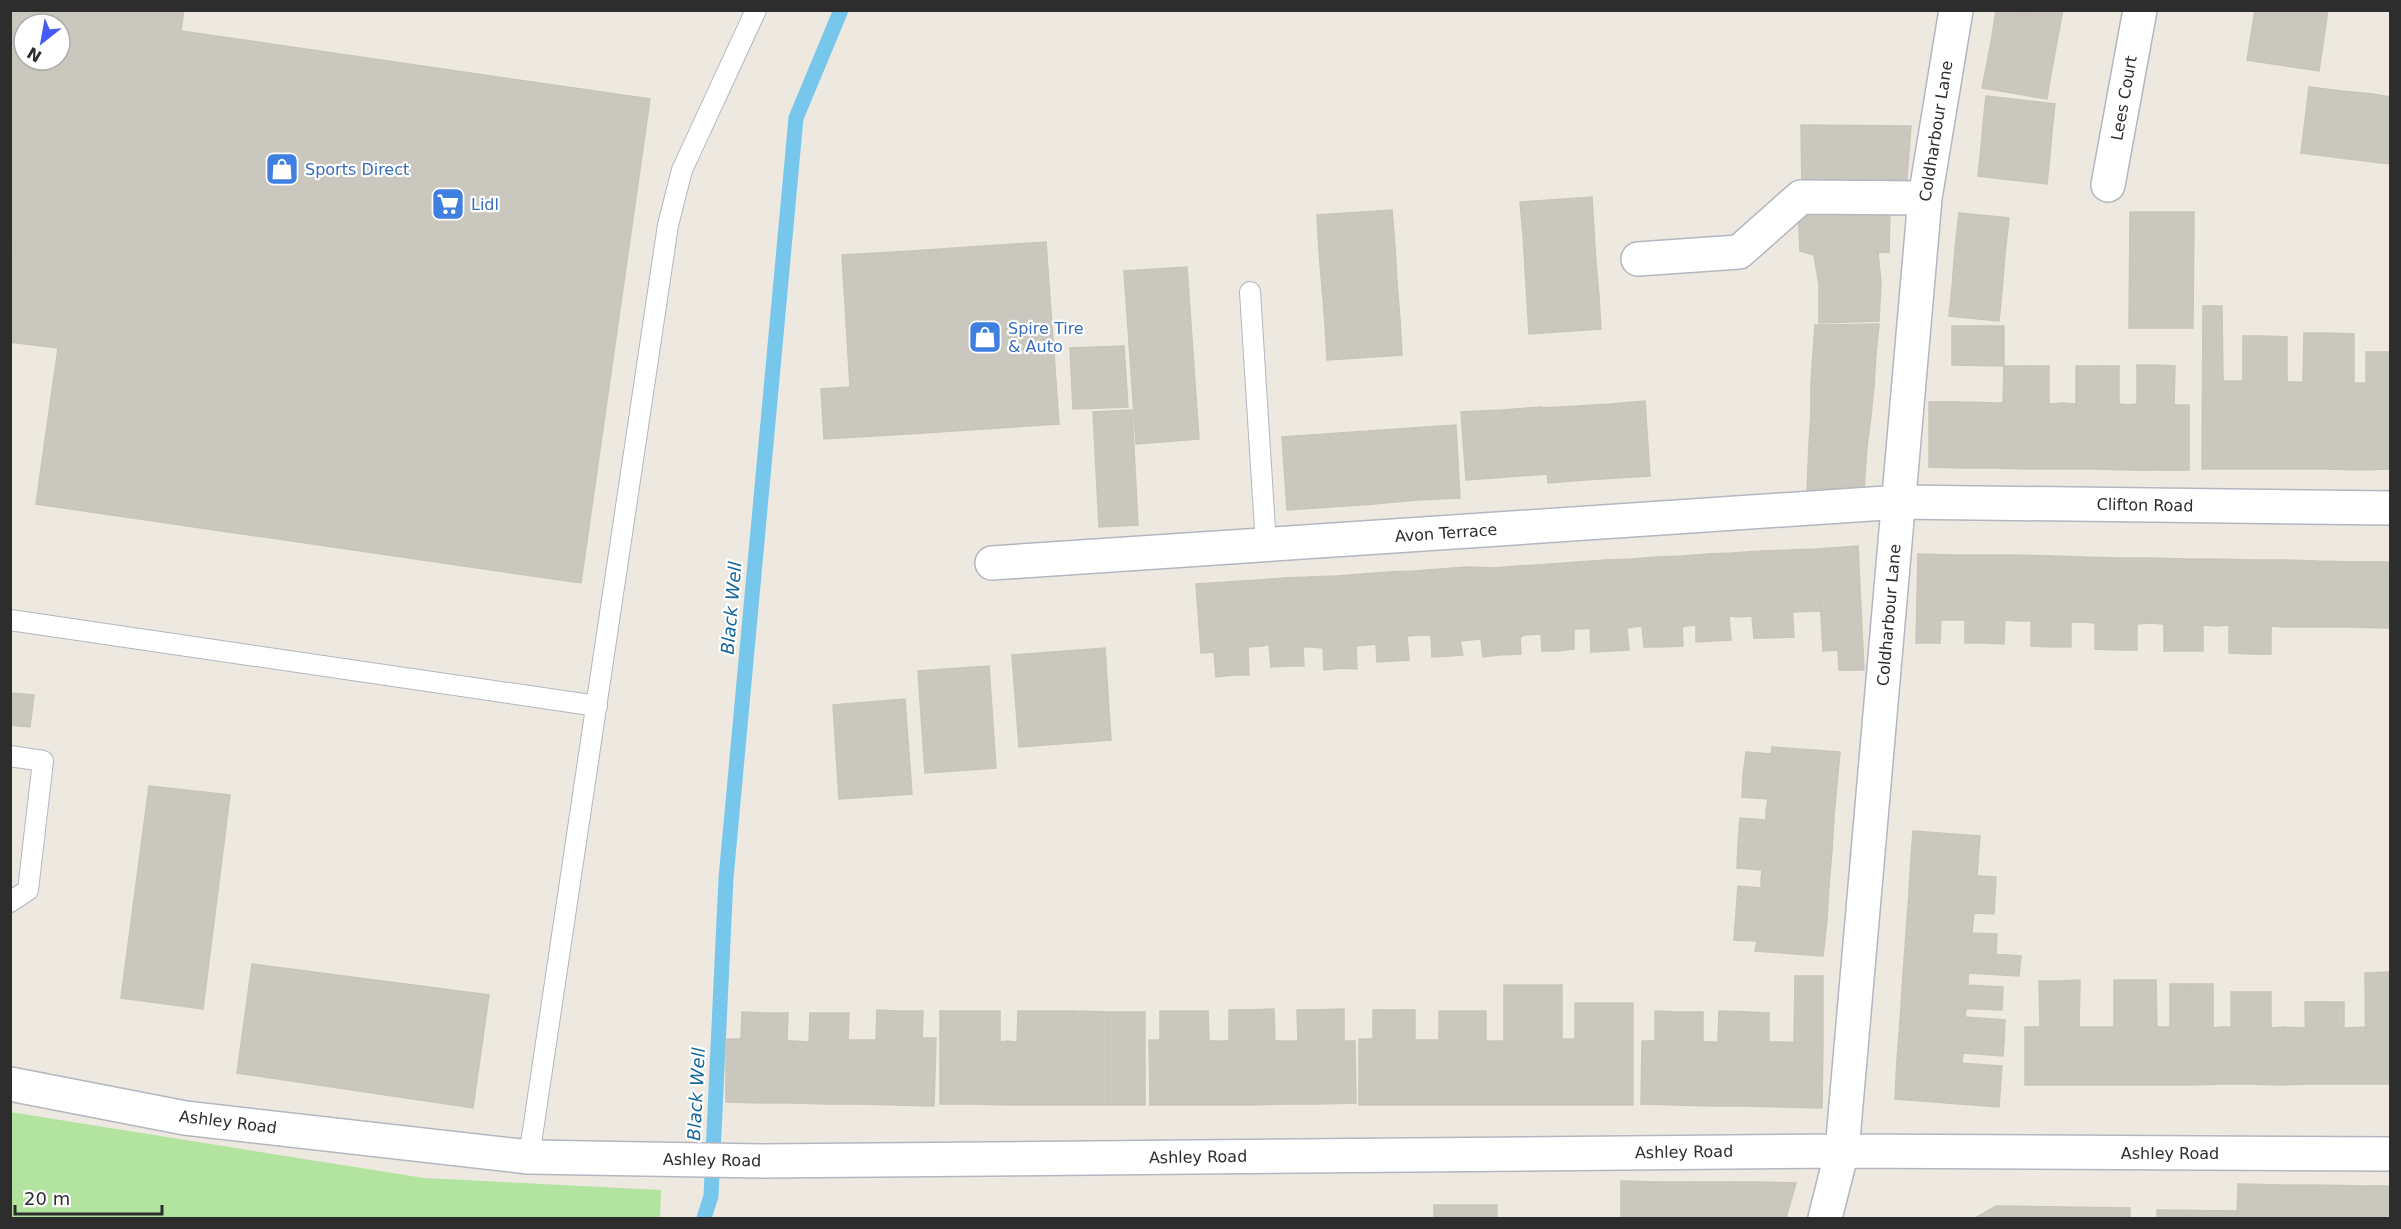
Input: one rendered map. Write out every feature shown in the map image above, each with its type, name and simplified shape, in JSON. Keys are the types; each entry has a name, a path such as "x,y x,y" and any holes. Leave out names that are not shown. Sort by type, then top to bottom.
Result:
{"street":[{"name":"Coldharbour Lane","path":"1825,1218 1842,1150 1925,198 1956,10"},
{"name":"Lees Court","path":"2108,185 2140,10"},
{"path":"1638,259 1739,252 1801,197 1925,198"},
{"name":"Clifton Road","path":"1899,502 2391,508"},
{"name":"Avon Terrace","path":"992,563 1899,502"},
{"name":"Ashley Road","path":"10,1084 185,1118 529,1157 762,1161 1842,1150 2391,1154"}],"lane":[{"path":"529,1157 668,225 682,170 756,10"},
{"path":"1250,292 1266,545"},
{"path":"10,620 597,706"},
{"path":"10,756 43,761 28,890 10,902"}],"green space":[{"path":"10,1112 424,1178 661,1190 660,1218 11,1218"}],"building":[{"path":"10,10 49,10 49,12 12,12 12,72 40,72 10,280"},
{"path":"49,10 184,10 181,31 650,99 581,583 36,504 58,348 10,342 10,280 40,72 72,72 72,12 49,12"},
{"path":"1996,10 2061,20 2056,47 1992,36"},
{"path":"2007,10 2063,10 2061,20"},
{"path":"2255,10 2328,10 2319,71 2247,60"},
{"path":"1992,36 2056,47 2051,74 1987,63"},
{"path":"1987,63 2051,74 2047,99 1982,88"},
{"path":"2309,87 2341,91 2333,157 2301,153"},
{"path":"2341,91 2373,94 2365,161 2333,157"},
{"path":"2373,94 2390,97 2390,164 2365,161"},
{"path":"1986,96 2055,104 2052,132 1983,124"},
{"path":"1983,124 2052,132 2050,156 1981,148"},
{"path":"1801,125 1911,126 1906,191 1802,191"},
{"path":"1981,148 2050,156 2047,184 1978,176"},
{"path":"1592,197 1594,230 1523,235 1520,202"},
{"path":"1890,209 1889,252 1814,255 1800,251 1798,211"},
{"path":"1392,210 1395,246 1319,251 1317,215"},
{"path":"2130,212 2194,212 2193,328 2129,328"},
{"path":"1959,213 2009,218 2005,254 1955,249"},
{"path":"1594,230 1596,263 1525,268 1523,235"},
{"name":"Spire Tire & Auto","path":"1046,242 1059,424 924,433 911,251"},
{"path":"1395,246 1397,283 1322,287 1319,251"},
{"path":"1955,249 2005,254 2002,291 1952,287"},
{"path":"911,251 924,433 824,439 821,389 850,387 842,255"},
{"path":"1878,252 1881,283 1819,285 1814,255"},
{"path":"1596,263 1599,296 1527,301 1525,268"},
{"path":"1187,267 1199,439 1136,444 1124,271"},
{"path":"1397,283 1400,319 1325,323 1322,287"},
{"path":"1881,283 1879,321 1819,323 1819,285"},
{"path":"1952,287 2002,291 1999,321 1949,316"},
{"path":"1599,296 1601,329 1529,334 1527,301"},
{"path":"2203,306 2222,306 2223,381 2230,381 2230,469 2202,469"},
{"path":"1400,319 1402,355 1327,360 1325,323"},
{"path":"1879,324 1876,354 1813,353 1815,325"},
{"path":"1952,326 2004,326 2004,366 1952,365"},
{"path":"2304,333 2328,333 2327,469 2294,469 2294,382 2303,382"},
{"path":"2328,333 2354,334 2354,383 2360,383 2360,470 2327,469"},
{"path":"2243,336 2264,336 2263,469 2230,469 2230,381 2243,381"},
{"path":"2264,336 2287,337 2287,382 2294,382 2294,469 2263,469"},
{"path":"1124,346 1128,407 1073,409 1070,348"},
{"path":"2366,352 2390,352 2390,469 2360,470 2360,383 2366,383"},
{"path":"1813,353 1876,354 1874,386 1811,383"},
{"path":"2137,365 2156,365 2155,470 2128,470 2128,405 2137,404"},
{"path":"2156,365 2175,366 2174,405 2189,405 2189,470 2155,470"},
{"path":"2004,366 2027,366 2026,469 1995,468 1995,403 2003,403"},
{"path":"2027,366 2049,366 2049,404 2063,403 2062,469 2026,469"},
{"path":"2076,366 2097,366 2096,469 2062,469 2063,403 2076,404"},
{"path":"2097,366 2119,366 2119,404 2128,405 2128,470 2096,469"},
{"path":"1811,383 1874,386 1871,416 1811,412"},
{"path":"1645,401 1650,476 1617,478 1611,404"},
{"path":"1929,402 1963,402 1963,468 1929,467"},
{"path":"1963,402 1995,403 1995,468 1963,468"},
{"path":"1611,404 1617,478 1584,480 1578,406"},
{"path":"1578,406 1584,480 1548,483 1542,408"},
{"path":"1542,407 1547,474 1507,477 1502,410"},
{"path":"1132,410 1138,525 1099,527 1093,412"},
{"path":"1502,410 1507,477 1466,480 1461,412"},
{"path":"1811,412 1871,416 1867,447 1809,443"},
{"path":"1456,425 1460,498 1417,500 1412,428"},
{"path":"1412,428 1417,500 1374,504 1369,431"},
{"path":"1369,431 1374,504 1330,507 1325,434"},
{"path":"1325,434 1330,507 1287,510 1282,437"},
{"path":"1809,443 1867,447 1864,490 1807,491"},
{"path":"1858,546 1864,670 1839,670 1838,650 1823,651 1817,549"},
{"path":"1817,549 1820,611 1792,612 1789,550"},
{"path":"1789,550 1794,637 1768,638 1761,551"},
{"path":"1761,551 1768,638 1754,638 1752,616 1738,617 1733,553"},
{"path":"1733,553 1738,617 1729,616 1731,640 1712,641 1708,554"},
{"path":"1708,554 1712,641 1696,642 1696,625 1686,626 1682,556"},
{"path":"1918,554 1952,555 1951,620 1941,620 1940,643 1916,643"},
{"path":"1952,555 1986,555 1985,643 1965,643 1965,620 1951,620"},
{"path":"1986,555 2018,555 2017,621 2005,620 2004,644 1985,643"},
{"path":"2018,555 2053,556 2052,647 2031,646 2031,621 2017,621"},
{"path":"1682,556 1686,626 1682,627 1683,646 1663,647 1657,557"},
{"path":"2053,556 2085,557 2084,622 2071,622 2071,647 2052,647"},
{"path":"1657,557 1663,647 1644,647 1642,626 1633,627 1631,559"},
{"path":"2085,557 2118,558 2117,650 2095,649 2095,623 2084,622"},
{"path":"2118,558 2152,558 2151,623 2137,624 2137,650 2117,650"},
{"path":"2152,558 2185,559 2183,651 2164,651 2164,624 2151,623"},
{"path":"1631,559 1633,627 1627,628 1629,650 1610,651 1605,560"},
{"path":"2185,559 2218,559 2217,626 2203,625 2203,651 2183,651"},
{"path":"2218,559 2251,560 2250,654 2229,653 2229,625 2217,626"},
{"path":"1605,560 1610,651 1591,652 1590,628 1581,629 1578,562"},
{"path":"2251,560 2285,560 2284,627 2271,626 2271,654 2250,654"},
{"path":"2285,560 2318,561 2317,627 2284,627"},
{"path":"2318,561 2351,562 2350,627 2317,627"},
{"path":"1578,562 1581,629 1574,629 1574,649 1557,651 1551,564"},
{"path":"2351,562 2385,562 2383,628 2350,627"},
{"path":"2385,562 2390,562 2390,628 2383,628"},
{"path":"1551,564 1557,651 1542,651 1541,634 1524,635 1519,566"},
{"path":"1519,566 1524,635 1520,638 1521,654 1498,655 1493,568"},
{"path":"1466,567 1493,568 1498,655 1483,657 1481,639 1470,640"},
{"path":"1466,567 1470,640 1460,641 1463,655 1449,656 1441,569"},
{"path":"1441,569 1449,656 1432,657 1431,635 1420,635 1415,571"},
{"path":"1415,571 1420,635 1407,636 1409,660 1394,661 1389,572"},
{"path":"1389,572 1394,661 1377,662 1376,644 1367,645 1362,574"},
{"path":"1362,574 1367,645 1356,646 1357,669 1341,668 1337,576"},
{"path":"1337,576 1341,668 1324,670 1323,648 1312,647 1309,577"},
{"path":"1309,577 1312,647 1303,647 1304,666 1288,666 1284,578"},
{"path":"1284,578 1288,666 1271,667 1269,644 1262,646 1258,580"},
{"path":"1258,580 1262,646 1248,647 1249,675 1233,675 1227,582"},
{"path":"1227,582 1233,675 1216,677 1214,652 1201,653 1196,584"},
{"path":"1105,648 1111,740 1019,747 1012,655"},
{"path":"989,666 996,768 925,773 918,671"},
{"path":"10,693 34,695 30,727 10,725"},
{"path":"905,699 912,794 839,799 833,705"},
{"path":"1772,747 1840,752 1837,784 1743,776 1746,752 1771,754"},
{"path":"1743,776 1837,784 1834,816 1766,811 1768,799 1742,797"},
{"path":"149,786 230,795 203,1009 121,998"},
{"path":"1766,811 1834,816 1832,850 1738,845 1740,818 1766,820"},
{"path":"1913,831 1980,836 1977,876 1910,872"},
{"path":"1738,845 1832,850 1829,885 1761,880 1762,870 1737,868"},
{"path":"1910,872 1996,877 1995,898 1909,893"},
{"path":"1761,880 1829,885 1827,920 1736,913 1738,886 1761,888"},
{"path":"1909,893 1995,898 1994,914 1974,913 1973,923 1907,919"},
{"path":"1736,913 1827,920 1823,956 1755,951 1757,941 1734,940"},
{"path":"1907,919 1973,923 1972,933 1997,934 1996,954 1905,948"},
{"path":"1905,948 2021,956 2019,976 1969,973 1968,978 1903,974"},
{"path":"252,964 489,995 473,1108 237,1073"},
{"path":"2389,972 2390,1084 2366,1084 2365,973"},
{"path":"1903,974 1968,978 1968,985 2003,987 2002,1010 1901,1006"},
{"path":"1795,976 1823,976 1823,1043 1794,1043"},
{"path":"2080,980 2079,1027 2096,1027 2096,1085 2062,1085 2061,981"},
{"path":"2114,980 2130,980 2131,1085 2096,1085 2096,1027 2114,1027"},
{"path":"2130,980 2156,980 2157,1027 2163,1027 2163,1085 2131,1085"},
{"path":"2039,981 2061,981 2062,1085 2025,1085 2025,1027 2040,1027"},
{"path":"2170,984 2191,984 2191,1085 2163,1085 2163,1027 2170,1027"},
{"path":"2191,984 2213,984 2213,1028 2222,1027 2222,1084 2191,1085"},
{"path":"1504,985 1529,985 1529,1105 1493,1105 1493,1041 1504,1041"},
{"path":"1529,985 1562,985 1562,1105 1529,1105"},
{"path":"2231,992 2249,992 2250,1084 2222,1084 2222,1027 2231,1027"},
{"path":"2249,992 2271,992 2271,1028 2283,1027 2282,1085 2250,1084"},
{"path":"2305,1002 2336,1002 2336,1084 2306,1084"},
{"path":"2336,1002 2344,1002 2344,1028 2366,1027 2366,1084 2336,1084"},
{"path":"1575,1003 1592,1003 1593,1105 1562,1105 1562,1039 1575,1039"},
{"path":"1592,1003 1633,1003 1633,1105 1593,1105"},
{"path":"1901,1006 1966,1010 1965,1017 2005,1020 2004,1043 1899,1035"},
{"path":"1274,1009 1275,1041 1282,1041 1283,1104 1251,1105 1250,1010"},
{"path":"1344,1009 1344,1041 1355,1041 1356,1103 1317,1104 1316,1010"},
{"path":"877,1010 896,1011 895,1105 860,1104 861,1040 876,1040"},
{"path":"1229,1010 1250,1010 1251,1105 1218,1105 1217,1041 1229,1041"},
{"path":"1297,1010 1316,1010 1317,1104 1283,1104 1282,1041 1298,1041"},
{"path":"1373,1010 1392,1010 1392,1105 1359,1105 1359,1039 1373,1039"},
{"path":"1392,1010 1415,1010 1415,1040 1424,1040 1424,1105 1392,1105"},
{"path":"896,1011 923,1011 922,1038 936,1038 934,1106 895,1105"},
{"path":"940,1011 973,1011 974,1104 940,1104"},
{"path":"973,1011 1000,1011 1000,1042 1007,1041 1007,1105 974,1104"},
{"path":"1018,1011 1040,1011 1040,1105 1007,1105 1007,1041 1017,1042"},
{"path":"1040,1011 1074,1011 1073,1105 1040,1105"},
{"path":"1074,1011 1108,1012 1108,1105 1073,1105"},
{"path":"1160,1011 1184,1011 1185,1105 1150,1105 1149,1040 1160,1040"},
{"path":"1184,1011 1208,1011 1209,1041 1217,1041 1218,1105 1185,1105"},
{"path":"1439,1011 1461,1011 1461,1105 1424,1105 1424,1040 1439,1040"},
{"path":"1461,1011 1486,1011 1486,1041 1493,1041 1493,1105 1461,1105"},
{"path":"1655,1011 1678,1012 1676,1105 1641,1104 1642,1041 1655,1041"},
{"path":"1719,1011 1749,1012 1748,1106 1712,1106 1714,1042 1718,1042"},
{"path":"742,1012 763,1013 762,1103 726,1102 726,1039 741,1039"},
{"path":"1108,1012 1145,1012 1145,1105 1108,1105"},
{"path":"1678,1012 1703,1012 1703,1042 1714,1042 1712,1106 1676,1105"},
{"path":"1749,1012 1769,1013 1769,1042 1784,1042 1783,1107 1748,1106"},
{"path":"763,1013 788,1013 787,1041 794,1041 793,1103 762,1103"},
{"path":"810,1013 830,1013 828,1104 793,1103 794,1041 809,1042"},
{"path":"830,1013 849,1013 848,1040 861,1040 860,1104 828,1104"},
{"path":"2283,1027 2305,1028 2306,1084 2282,1085"},
{"path":"1899,1035 2004,1043 2003,1056 1963,1053 1962,1064 1897,1059"},
{"path":"1784,1042 1823,1043 1822,1108 1783,1107"},
{"path":"1897,1059 2002,1066 1999,1107 1895,1099"},
{"path":"1621,1181 1657,1182 1657,1218 1621,1218"},
{"path":"1657,1182 1694,1182 1694,1218 1657,1218"},
{"path":"1694,1182 1731,1182 1731,1218 1694,1218"},
{"path":"1731,1182 1762,1182 1762,1218 1731,1218"},
{"path":"1762,1182 1796,1183 1786,1218 1762,1218"},
{"path":"2238,1184 2281,1185 2281,1218 2237,1218"},
{"path":"2281,1185 2320,1185 2320,1218 2281,1218"},
{"path":"2320,1185 2362,1186 2362,1218 2320,1218"},
{"path":"2362,1186 2390,1186 2390,1218 2362,1218"},
{"path":"1434,1205 1497,1205 1497,1218 1434,1218"},
{"path":"1996,1206 2130,1208 2130,1218 1975,1218"},
{"path":"2157,1210 2237,1211 2237,1218 2157,1218"}],"waterway":[{"name":"Black Well","path":"704,1218 711,1196 726,878 796,118 841,10"}],"place":[{"name":"Sports Direct","path":"282,169"},
{"name":"Lidl","path":"448,204"},
{"name":"Spire Tire & Auto","path":"985,337"}]}
